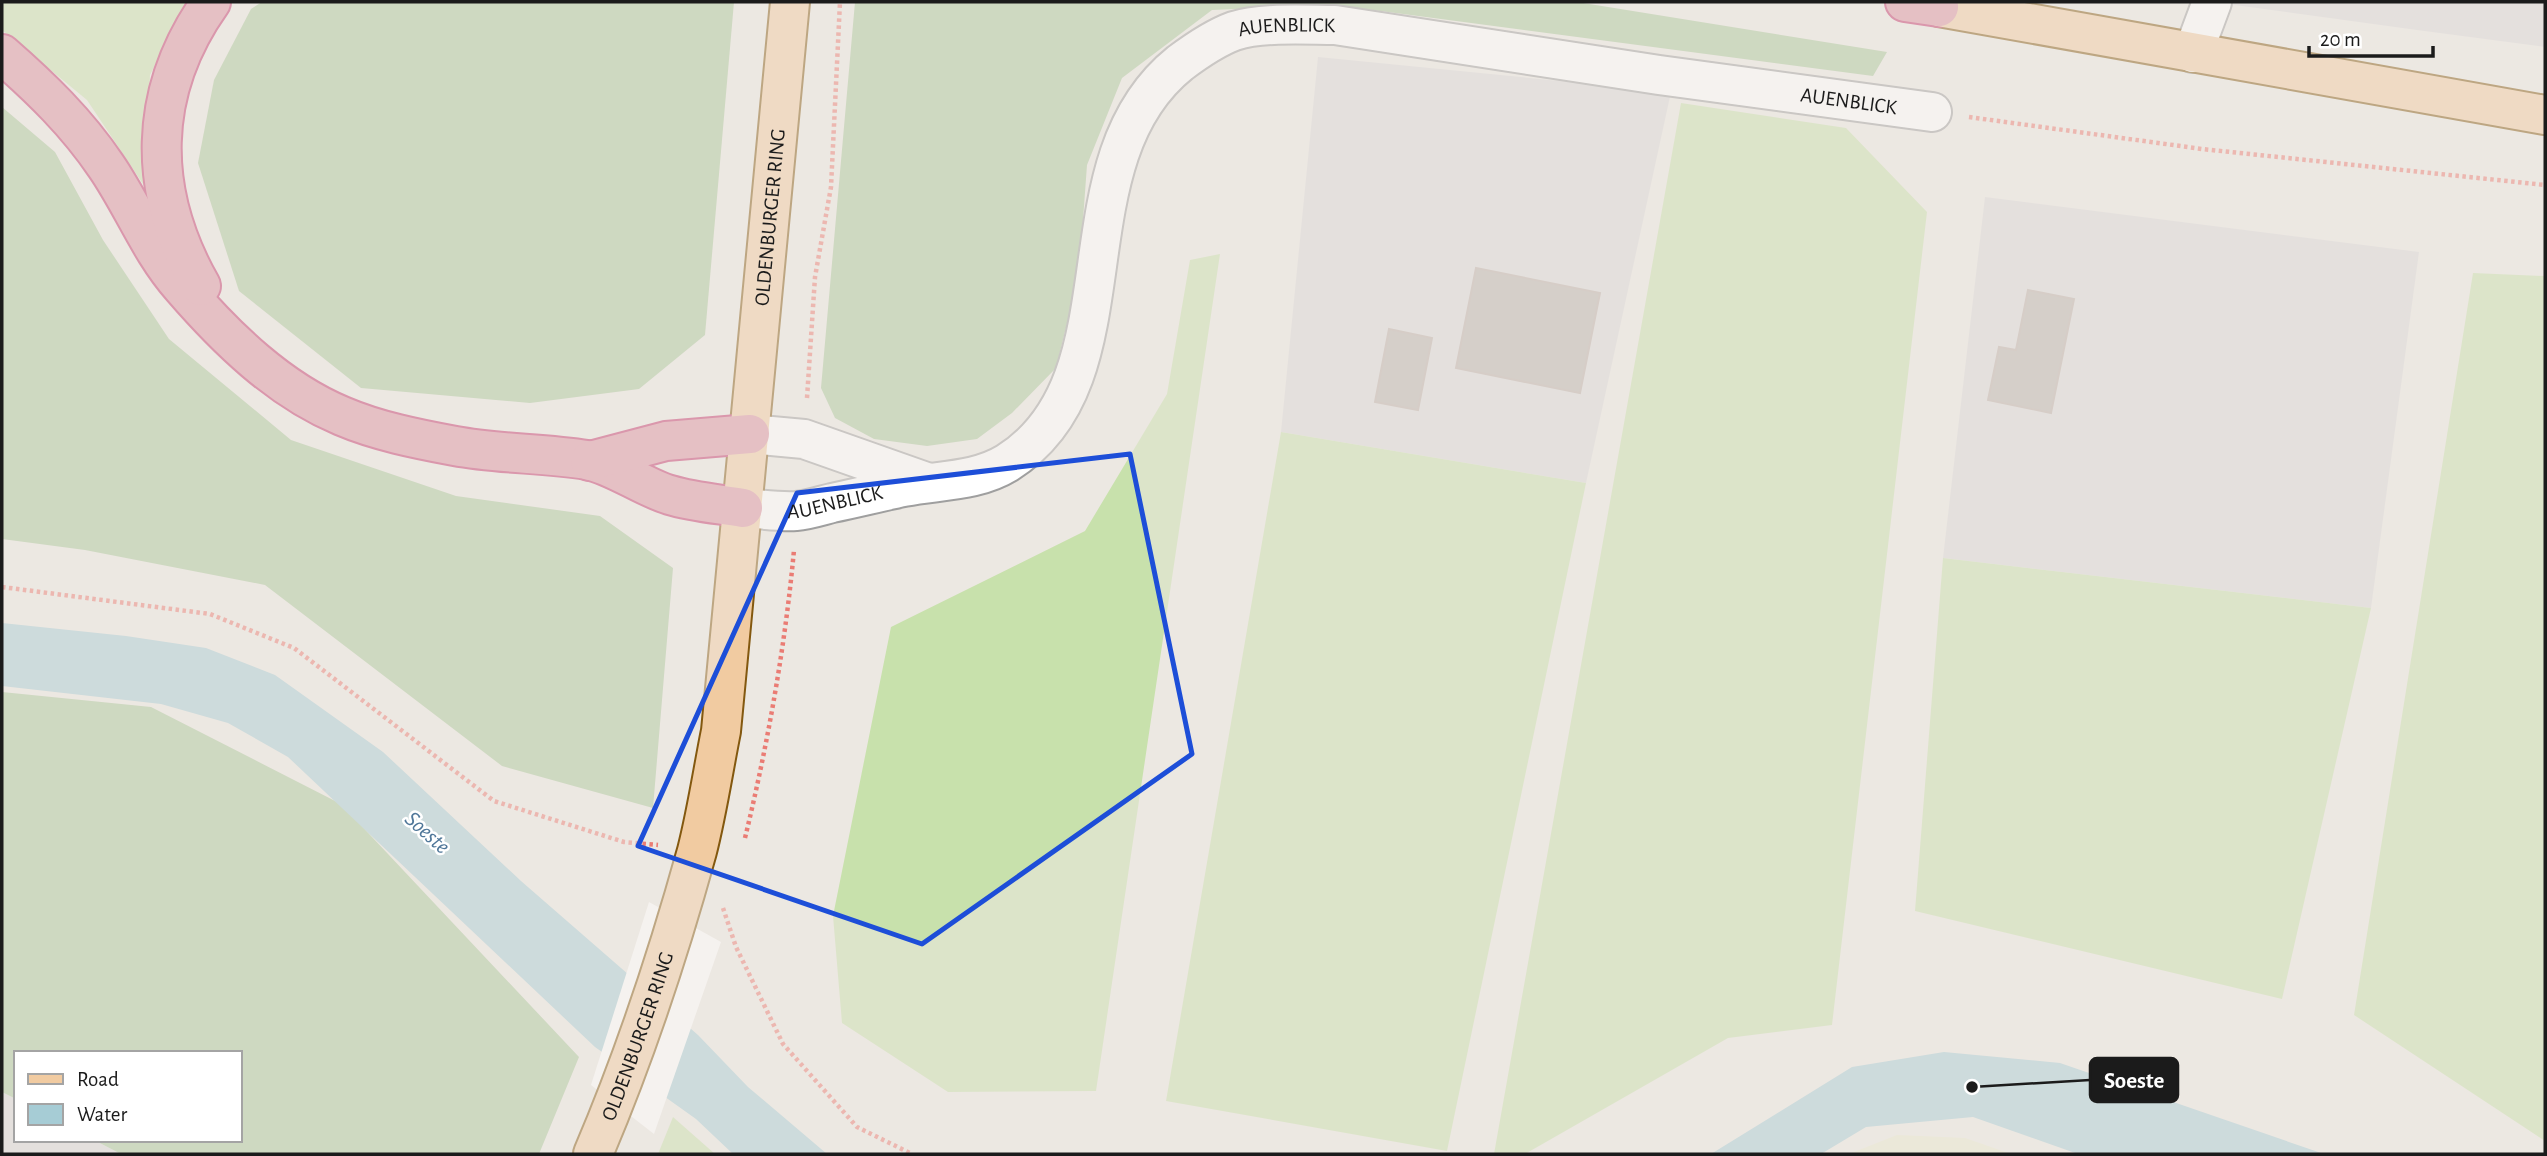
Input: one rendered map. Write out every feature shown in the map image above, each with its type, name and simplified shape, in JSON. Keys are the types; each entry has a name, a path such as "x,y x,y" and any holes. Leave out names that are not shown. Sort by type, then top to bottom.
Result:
{"highway":[{"path":"211,2 181,51 167,96 160,139 163,179 187,261 234,342"},
{"path":"2,54 75,123 108,167 144,235 179,284 234,342 297,391 341,416 392,432 456,446 590,461 670,495 743,508"},
{"path":"590,461 666,441 750,434"}],"main road":[{"name":"OLDENBURGER RING","path":"593,1154 615,1103 681,904 697,849 721,731 790,2"},
{"path":"1926,4 2545,115"}],"street":[{"path":"2193,53 2212,2"},
{"name":"AUENBLICK","path":"743,508 797,511 926,482 967,478 1006,463 1036,439 1065,400 1080,358 1111,177 1130,125 1160,79 1197,50 1235,30 1281,25 1335,25 1659,75 1931,112"},
{"name":"AUENBLICK","path":"750,434 804,439 926,482"}],"path":[{"path":"1931,112 2202,149 2545,186"},
{"path":"2,587 210,614 294,648 494,801 624,842 697,849"},
{"path":"681,904 722,905 736,947 783,1044 858,1127 912,1154"}],"highlighted area":[{"path":"1130,454 1192,754 922,944 638,846 797,493"}],"shaded area":[{"path":"2213,2 2545,2 2545,47 2417,30"},
{"path":"1318,57 1671,92 1586,483 1281,432"},
{"path":"1985,197 2419,252 2371,608 1943,558"},
{"path":"2,1092 14,1098 14,1142 98,1142 121,1154 2,1154"}],"green space":[{"path":"2,2 187,2 150,75 145,187 87,100 2,30"},
{"path":"262,2 734,2 705,335 639,389 530,403 361,388 239,291 198,163 214,80 251,9"},
{"path":"855,2 1577,2 1887,52 1873,76 1335,5 1212,10 1122,78 1087,165 1079,275 1056,368 1012,413 977,439 927,446 874,439 835,418 821,388"},
{"path":"1681,103 1846,128 1927,212 1832,1025 1728,1038 1525,1154 1494,1154"},
{"path":"2,107 55,152 103,240 169,339 291,440 456,496 600,516 673,568 653,808 502,766 265,585 85,550 2,539"},
{"path":"1220,254 1096,1091 948,1092 842,1023 833,916 891,627 1085,531 1167,394 1190,260"},
{"path":"2473,273 2545,276 2545,1141 2354,1015"},
{"path":"1281,432 1586,483 1447,1151 1166,1101"},
{"path":"1943,558 2371,608 2282,999 1915,911"},
{"path":"2,692 151,707 341,804 579,1057 539,1154 121,1154 98,1142 242,1142 242,1051 14,1051 14,1098 2,1092"},
{"path":"673,1117 715,1154 658,1154"},
{"path":"1897,1135 1965,1138 2011,1154 1849,1154"}],"water":[{"path":"2,623 126,636 206,648 275,675 383,752 521,881 698,1035 748,1087 827,1154 733,1154 696,1119 595,1047 288,757 228,723 161,704 2,686"},
{"path":"1944,1052 2060,1063 2324,1154 2078,1154 1973,1117 1866,1127 1821,1154 1711,1154 1852,1067"}],"pier":[{"path":"649,902 721,942 654,1134 591,1085"}],"building":[{"path":"1476,268 1600,293 1580,393 1456,368"},
{"path":"2028,290 2074,299 2051,413 1988,400 1999,347 2016,350"},
{"path":"1389,329 1432,338 1418,410 1375,402"}],"place":[{"name":"Soeste","path":"1972,1087"}]}
